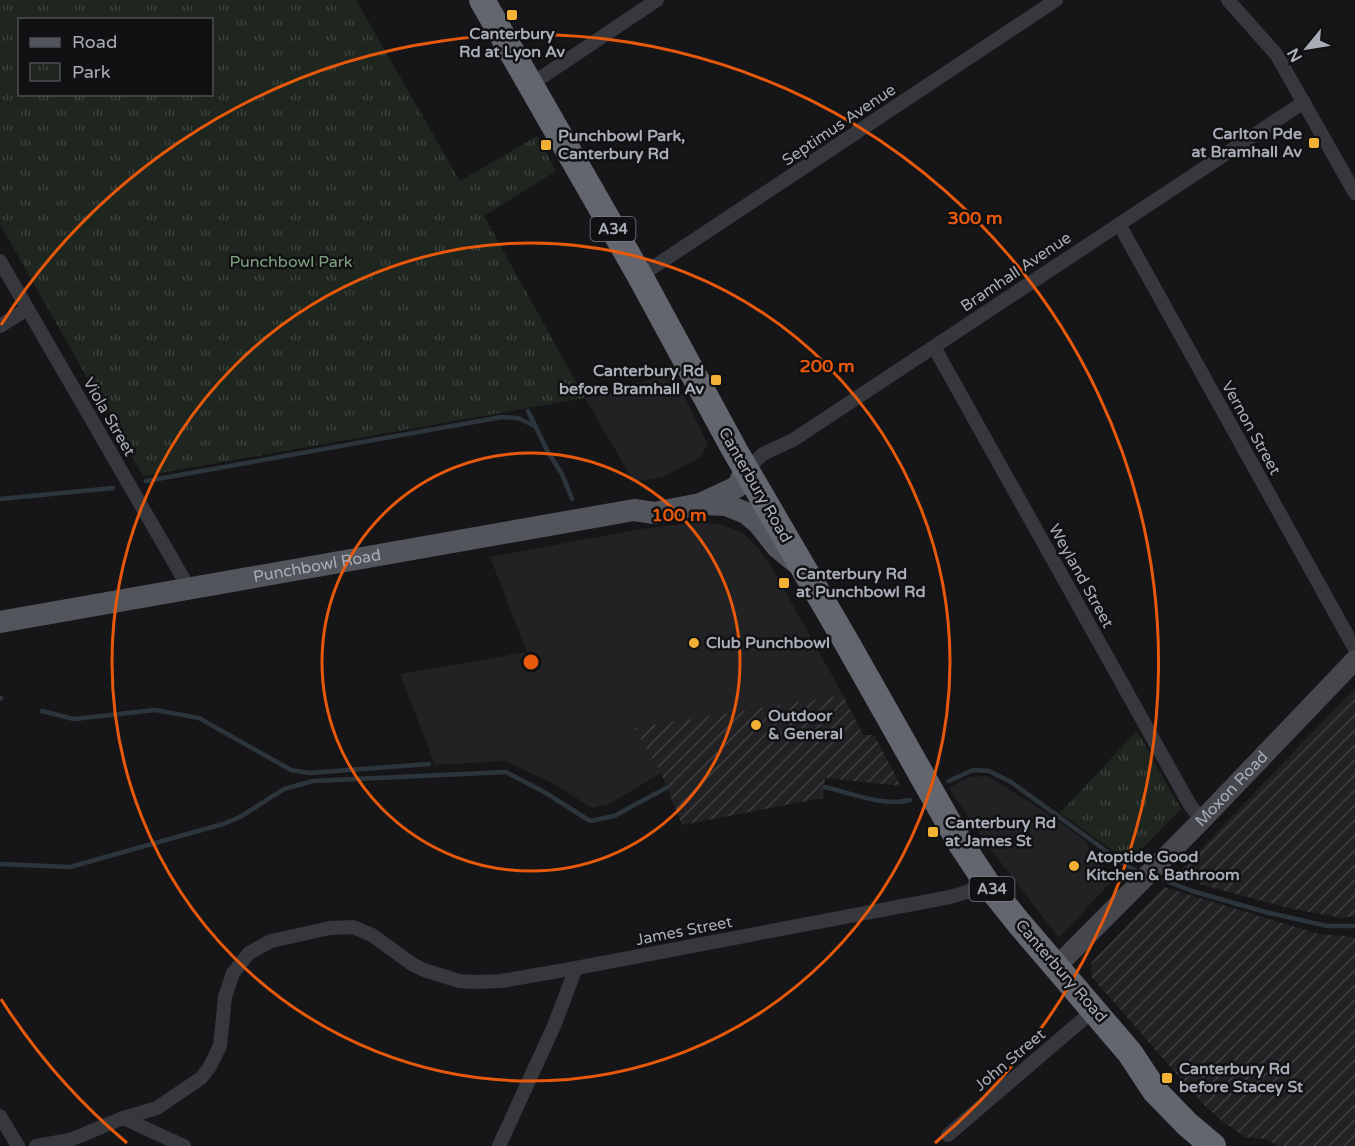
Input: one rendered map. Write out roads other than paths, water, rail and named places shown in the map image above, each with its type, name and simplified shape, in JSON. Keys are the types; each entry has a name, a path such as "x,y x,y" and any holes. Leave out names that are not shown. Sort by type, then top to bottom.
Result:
{"highway":[{"name":"Canterbury Road","path":"482,0 640,276 746,470 953,832 986,882 1130,1053 1155,1091 1187,1124 1213,1146"}],"main road":[{"name":"Punchbowl Road","path":"0,622 634,510 654,513 700,504 737,487 746,470"},
{"name":"Punchbowl Road","path":"634,510 646,501 688,493 709,485 730,473 746,470"},
{"path":"700,504 726,505 746,513 758,523 777,547 803,568"},
{"name":"Moxon Road","path":"1056,967 1202,820 1355,660"}],"street":[{"path":"530,85 657,0"},
{"name":"Septimus Avenue","path":"640,276 1056,0"},
{"path":"1228,0 1276,54 1355,193"},
{"name":"Bramhall Avenue","path":"746,470 763,454 793,440 1304,102"},
{"name":"Vernon Street","path":"1119,224 1355,648"},
{"name":"Viola Street","path":"0,261 190,590"},
{"path":"0,326 27,309"},
{"name":"Weyland Street","path":"934,347 1190,805 1202,820"},
{"name":"James Street","path":"36,1146 65,1143 123,1118 157,1108 201,1078 220,1046 225,997 233,973 249,953 271,941 330,928 353,927 372,935 407,961 424,970 459,981 501,981 950,897 967,892 986,882"},
{"path":"499,1146 554,1026 576,968"},
{"name":"John Street","path":"948,1135 1094,1010"},
{"path":"0,1116 18,1146"},
{"path":"123,1118 184,1146"}],"waterway":[{"path":"528,411 548,452 562,474 572,499"},
{"path":"146,481 502,417 518,418 535,426"},
{"path":"0,499 113,488"},
{"path":"42,711 74,719 155,710 199,718 291,770 309,773 429,764"},
{"path":"949,781 973,770 989,771 1011,782 1135,870"},
{"path":"0,864 70,867 223,824 240,817 284,789 313,781 506,772 546,793 590,821 614,816 666,788"},
{"path":"825,787 879,801 910,800"},
{"path":"1164,880 1192,891 1265,912 1327,926 1355,926"}],"place":[{"name":"Canterbury Rd at Lyon Av","path":"512,15"},
{"name":"Carlton Pde at Bramhall Av","path":"1314,143"},
{"name":"Punchbowl Park, Canterbury Rd","path":"546,145"},
{"name":"Canterbury Rd before Bramhall Av","path":"716,380"},
{"name":"Canterbury Rd at Punchbowl Rd","path":"784,583"},
{"name":"Club Punchbowl","path":"694,643"},
{"name":"Outdoor & General","path":"756,725"},
{"name":"Canterbury Rd at James St","path":"933,832"},
{"name":"Atoptide Good Kitchen & Bathroom","path":"1074,866"},
{"name":"Canterbury Rd before Stacey St","path":"1167,1078"}],"park label":[{"name":"Punchbowl Park","path":"291,262"}]}
